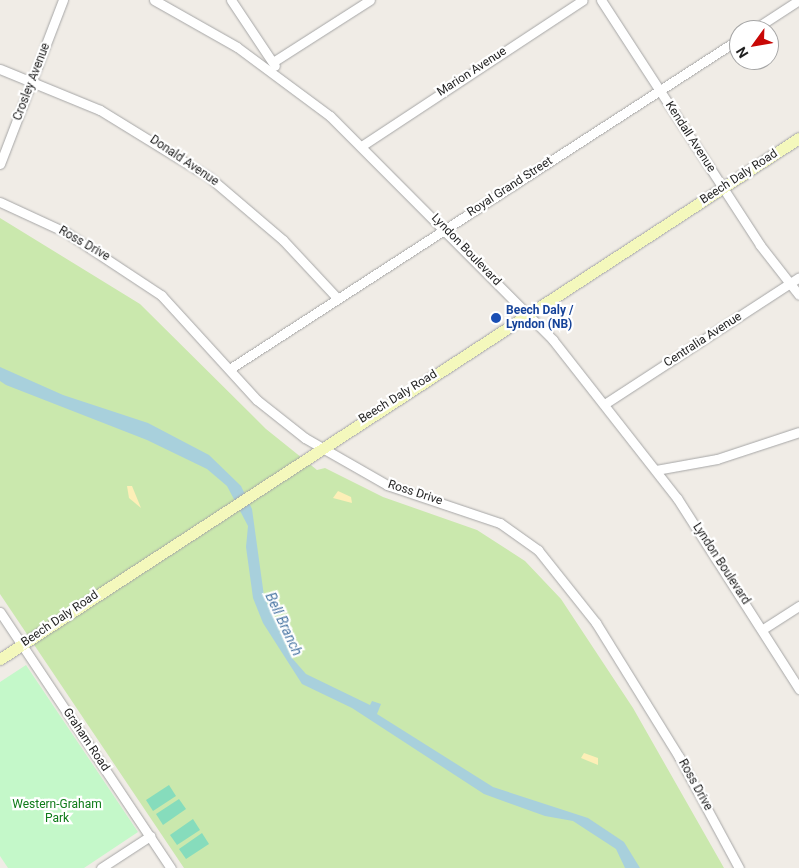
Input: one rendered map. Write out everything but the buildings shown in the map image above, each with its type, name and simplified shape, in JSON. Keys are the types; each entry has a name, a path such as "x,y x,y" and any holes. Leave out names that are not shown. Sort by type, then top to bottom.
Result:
{"main road":[{"name":"Beech Daly Road","path":"0,659 322,445 799,138"}],"street":[{"name":"Crosley Avenue","path":"0,164 63,0"},
{"name":"Lyndon Boulevard","path":"154,0 168,3 283,77 363,145 528,314 606,403 656,470 763,629 799,689"},
{"path":"231,0 283,77"},
{"path":"273,62 370,0"},
{"name":"Marion Avenue","path":"363,145 583,0"},
{"name":"Kendall Avenue","path":"601,0 723,187 789,284 799,295"},
{"path":"768,20 799,0"},
{"name":"Royal Grand Street","path":"230,368 729,45"},
{"name":"Donald Avenue","path":"0,70 32,81 139,131 209,176 283,240 337,298"},
{"name":"Ross Drive","path":"0,202 67,233 140,279 176,308 276,417 382,482 500,523 544,556 596,623 680,757 739,868"},
{"name":"Centralia Avenue","path":"606,403 799,277"},
{"path":"656,470 717,459 799,432"},
{"path":"763,629 799,606"},
{"name":"Graham Road","path":"0,612 171,868"},
{"path":"101,868 150,836"}],"green space":[{"path":"0,218 140,304 266,429 317,470 325,468 383,497 477,530 525,561 561,599 633,708 724,868 184,868 0,594"},
{"name":"Western-Graham Park","path":"26,665 138,832 84,868 8,868 0,856 0,682"},
{"path":"169,785 176,796 153,811 146,800"},
{"path":"179,799 186,809 163,825 156,814"},
{"path":"193,819 200,830 177,845 170,835"},
{"path":"202,833 209,844 186,859 179,849"}],"sand":[{"path":"127,486 132,486 141,508 129,498"},
{"path":"338,491 351,497 352,503 333,498"},
{"path":"584,753 598,758 598,765 581,758"}],"water":[{"name":"Bell Branch","path":"0,367 63,395 148,423 209,455 241,486 252,509 264,596 292,658 306,674 370,705 372,701 381,704 377,714 493,787 588,818 624,842 640,868 625,868 616,849 573,821 545,816 484,794 352,708 302,684 263,623 253,598 246,547 248,526 227,486 207,469 147,440 6,385 0,381"}],"place":[{"name":"Beech Daly / Lyndon (NB)","path":"496,318"}]}
